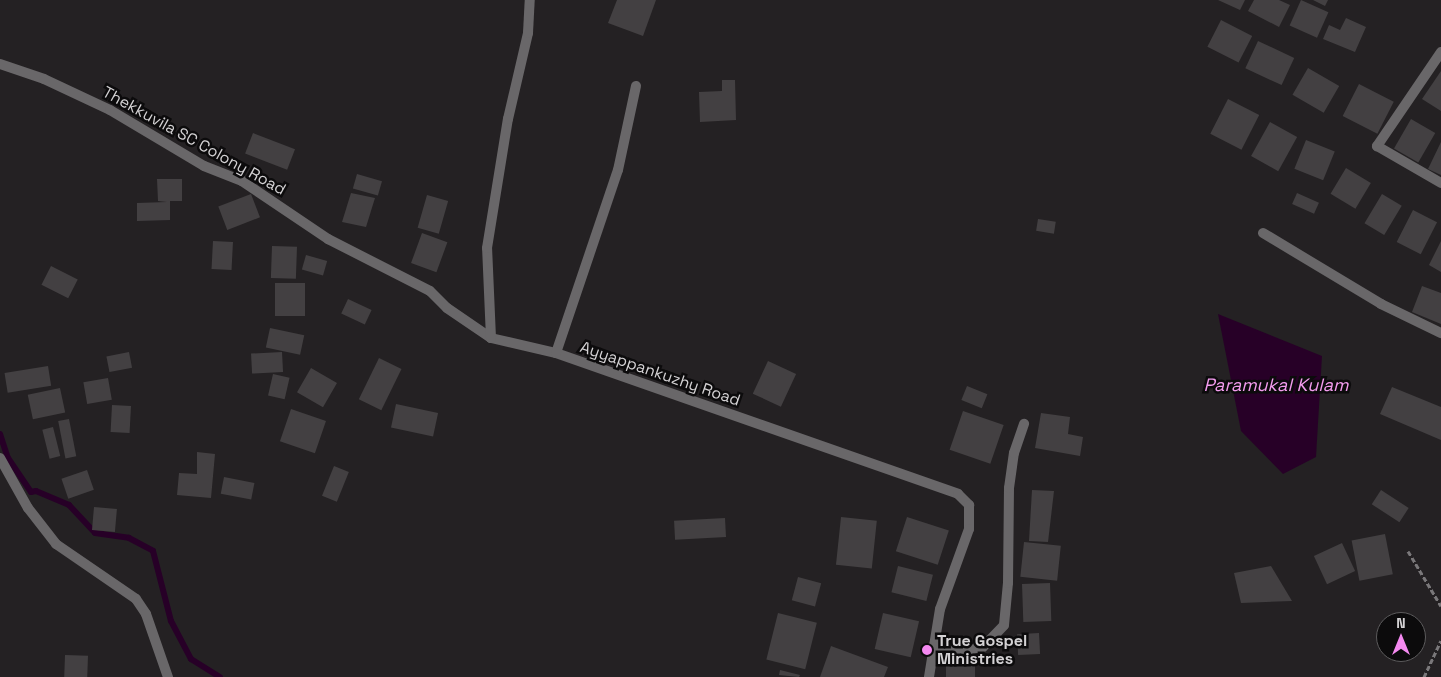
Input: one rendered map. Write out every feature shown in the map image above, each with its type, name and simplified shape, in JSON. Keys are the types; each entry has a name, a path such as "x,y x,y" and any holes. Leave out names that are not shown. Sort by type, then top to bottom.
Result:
{"street":[{"path":"491,338 487,248 510,110 528,33 530,0"},
{"path":"1441,52 1377,146 1441,183"},
{"name":"Thekkuvila SC Colony Road","path":"0,64 44,79 110,110 204,166 242,182 328,239 430,291 447,308 491,338"},
{"path":"556,353 618,170 636,86"},
{"path":"1263,233 1382,304 1441,333"},
{"name":"Ayyappankuzhy Road","path":"491,338 556,353 958,494 969,505 969,529 940,609 932,647 929,677"},
{"path":"932,647 964,650 983,648 1004,625 1008,583 1009,488 1014,454 1024,424"},
{"path":"0,458 28,508 56,544 136,599 146,614 168,677"}],"path":[{"path":"1408,551 1441,606"},
{"path":"1424,677 1441,641"}],"water":[{"name":"Paramukal Kulam","path":"1218,314 1322,356 1316,457 1283,474 1241,431"}],"building":[{"path":"617,0 656,0 643,36 608,23"},
{"path":"1218,0 1245,0 1240,10"},
{"path":"1254,0 1279,0 1290,5 1279,27 1248,11"},
{"path":"1301,0 1328,12 1317,38 1290,26"},
{"path":"1313,0 1328,0 1325,6"},
{"path":"1346,18 1366,27 1355,52 1323,39 1329,25 1340,30"},
{"path":"1221,20 1252,36 1239,63 1207,47"},
{"path":"1258,41 1294,58 1282,85 1245,68"},
{"path":"1308,68 1339,86 1324,113 1292,95"},
{"path":"1441,71 1441,111 1422,99"},
{"path":"722,80 735,80 736,120 700,122 699,92 722,91"},
{"path":"1359,84 1394,102 1377,134 1343,116"},
{"path":"1228,99 1259,115 1241,150 1210,134"},
{"path":"1411,119 1435,133 1418,162 1394,148"},
{"path":"1270,122 1297,137 1278,171 1251,156"},
{"path":"253,133 295,149 287,170 245,154"},
{"path":"1306,140 1335,152 1323,180 1294,169"},
{"path":"1441,142 1441,175 1428,169"},
{"path":"1346,168 1371,183 1355,209 1331,194"},
{"path":"357,174 382,181 378,196 353,188"},
{"path":"157,179 182,179 182,201 170,201 170,220 137,221 137,203 167,202 158,201"},
{"path":"351,193 375,198 366,227 342,222"},
{"path":"1297,193 1319,203 1314,214 1292,204"},
{"path":"251,194 260,217 227,230 218,207"},
{"path":"1382,194 1402,206 1384,235 1364,223"},
{"path":"427,195 448,201 439,234 418,228"},
{"path":"1413,210 1437,222 1421,254 1397,242"},
{"path":"1038,219 1056,222 1054,234 1036,231"},
{"path":"422,233 447,242 436,272 411,263"},
{"path":"213,241 233,242 232,270 212,269"},
{"path":"1441,241 1441,272 1429,265"},
{"path":"272,246 297,247 296,279 271,278"},
{"path":"306,255 327,261 323,275 302,269"},
{"path":"51,266 78,280 68,298 41,285"},
{"path":"275,283 305,283 305,316 275,316"},
{"path":"1422,286 1441,293 1441,324 1412,312"},
{"path":"348,299 372,310 365,324 341,314"},
{"path":"270,328 304,335 300,355 266,348"},
{"path":"129,352 132,368 109,372 106,356"},
{"path":"282,352 283,372 252,374 251,354"},
{"path":"379,358 401,369 381,410 359,399"},
{"path":"768,361 796,374 781,407 753,394"},
{"path":"48,366 51,386 8,393 5,373"},
{"path":"311,368 337,383 323,407 297,392"},
{"path":"273,374 290,378 285,399 268,395"},
{"path":"108,378 112,400 87,404 83,382"},
{"path":"967,386 987,394 982,408 961,400"},
{"path":"1392,387 1441,407 1441,440 1380,414"},
{"path":"60,388 65,412 33,419 28,395"},
{"path":"396,404 438,413 433,436 391,427"},
{"path":"112,405 131,406 130,433 111,432"},
{"path":"291,409 326,421 315,453 280,441"},
{"path":"963,411 1004,425 990,464 950,450"},
{"path":"1041,413 1070,417 1068,434 1083,437 1080,456 1035,448"},
{"path":"69,419 76,456 65,458 58,421"},
{"path":"53,427 60,456 50,459 42,430"},
{"path":"197,452 215,454 211,498 177,495 179,473 197,474"},
{"path":"334,466 349,472 337,502 322,496"},
{"path":"87,470 94,490 68,499 61,479"},
{"path":"224,477 254,483 251,500 221,494"},
{"path":"1032,490 1054,491 1048,542 1029,541"},
{"path":"1381,490 1409,508 1399,522 1372,504"},
{"path":"94,507 117,509 115,532 92,530"},
{"path":"841,517 877,521 872,569 836,565"},
{"path":"907,517 949,531 938,565 896,551"},
{"path":"725,518 726,537 675,540 674,521"},
{"path":"1385,534 1393,574 1359,581 1352,540"},
{"path":"1024,542 1061,546 1057,581 1020,577"},
{"path":"1342,543 1355,571 1327,584 1314,556"},
{"path":"898,566 933,575 926,601 891,592"},
{"path":"1271,566 1292,601 1241,603 1234,573"},
{"path":"798,577 821,583 815,606 792,600"},
{"path":"1050,583 1051,621 1023,622 1022,584"},
{"path":"778,613 817,623 805,669 766,660"},
{"path":"883,613 919,621 911,657 875,649"},
{"path":"1039,633 1040,654 1018,655 1017,634"},
{"path":"831,646 888,667 884,677 820,677"},
{"path":"65,655 88,656 87,677 64,677"},
{"path":"975,664 975,677 946,677 946,666"},
{"path":"780,670 800,675 799,677 779,675"}],"waterway":[{"path":"0,434 8,458 31,492 36,491 69,505 95,533 129,538 153,551 171,621 191,659 220,677"}],"place":[{"name":"True Gospel Ministries","path":"927,650"}]}
